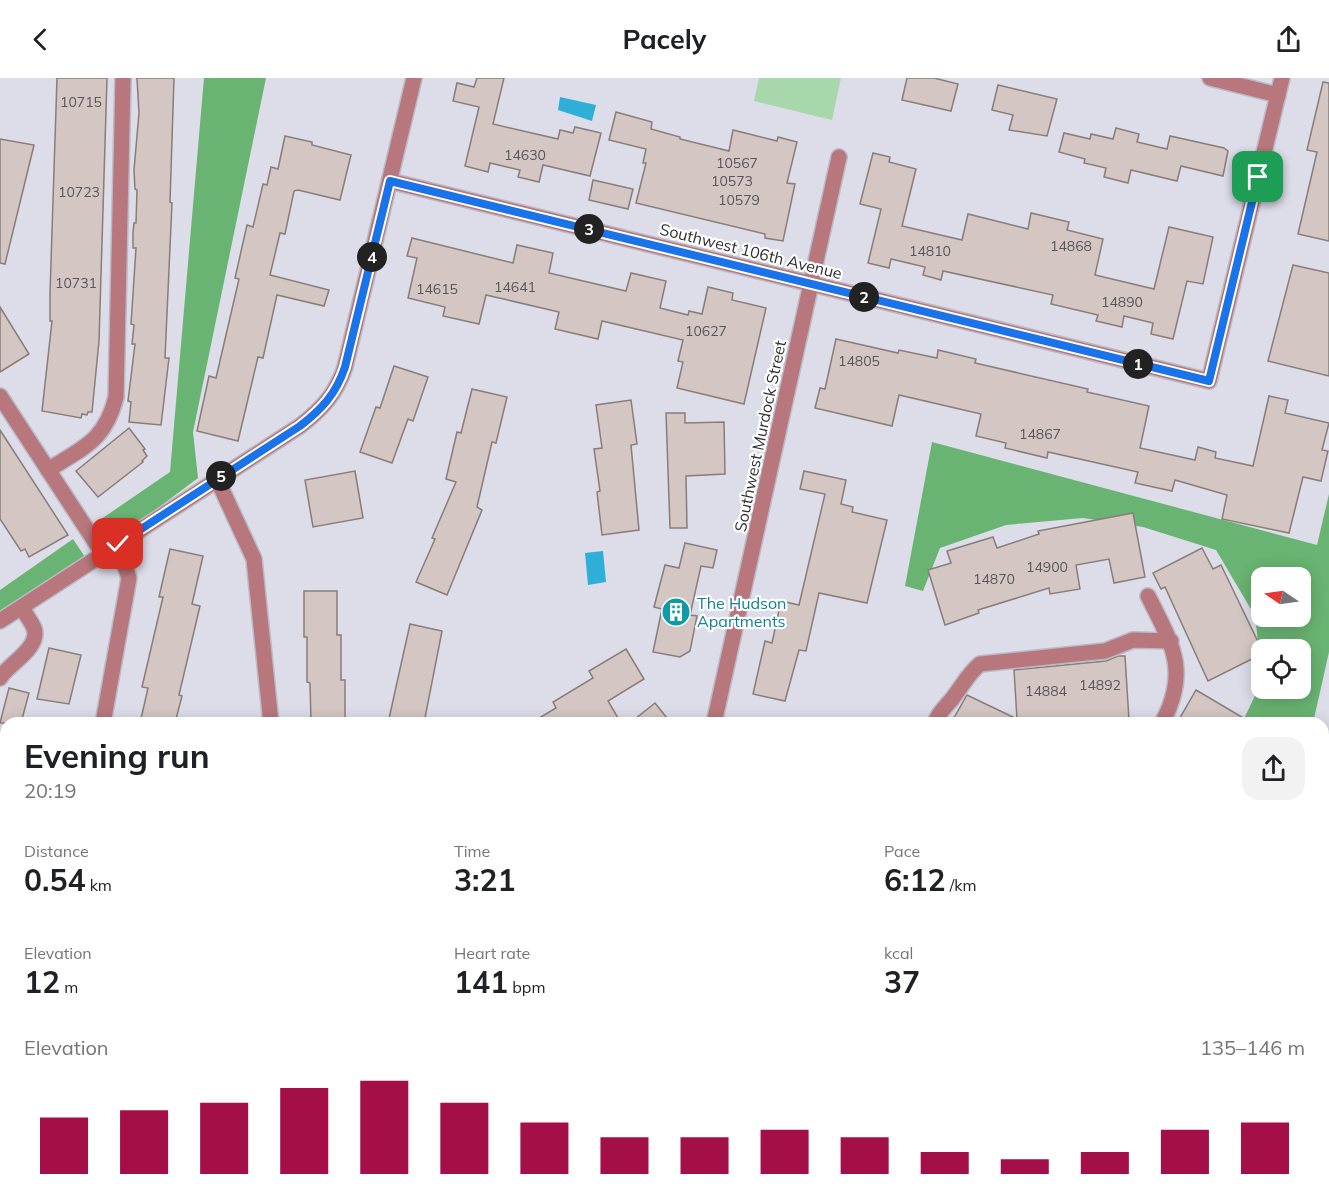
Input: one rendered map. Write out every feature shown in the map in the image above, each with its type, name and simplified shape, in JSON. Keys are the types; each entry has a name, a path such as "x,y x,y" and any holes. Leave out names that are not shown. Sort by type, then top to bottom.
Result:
{"street":[{"path":"48,470 86,446 104,429 116,397 123,78"},
{"path":"0,621 300,426 318,412 334,394 348,356 414,78"},
{"path":"1210,78 1278,95 1282,78"},
{"name":"Southwest 106th Avenue","path":"390,181 1209,381 1278,95"},
{"name":"Southwest Murdock Street","path":"715,717 839,157"},
{"path":"0,396 103,554"},
{"path":"217,479 254,559 270,717"},
{"path":"104,717 129,578 118,544"},
{"path":"1148,596 1170,641 1178,676 1165,717"},
{"path":"0,678 35,638 35,630 22,607"},
{"path":"937,717 954,698 969,673 980,664 1105,651 1133,640 1170,641"}],"green space":[{"path":"204,78 266,78 193,432 198,478 106,547 91,526 170,472"},
{"path":"759,78 841,78 832,120 754,101"},
{"path":"932,442 1317,545 1329,494 1329,652 1314,717 1245,717 1253,699 1311,699 1311,639 1258,639 1256,627 1311,627 1311,567 1251,567 1251,609 1216,550 1143,527 1083,518 1006,525 940,548 923,591 905,586"},
{"path":"73,539 85,557 0,614 0,590"}],"water":[{"path":"560,97 596,105 592,121 558,110"},
{"path":"603,551 606,582 588,585 585,553"}],"building":[{"path":"57,78 107,78 99,341 92,412 88,412 87,415 82,414 81,418 42,411 52,321 50,321 50,293"},
{"path":"137,78 174,78 170,202 172,203 165,358 169,358 161,425 129,422 131,402 128,401 135,344 132,344 134,325 131,324 136,248 133,248 133,232 134,223 136,223 137,190 135,189 134,170 139,113"},
{"path":"477,78 504,78 493,124 558,139 560,130 573,133 575,127 601,133 590,176 543,165 539,182 518,177 520,170 490,163 488,172 465,166 479,107 453,101 457,83 474,87"},
{"path":"907,78 934,78 958,84 951,111 902,100"},
{"path":"1323,82 1329,83 1329,241 1298,234 1317,152 1307,150"},
{"path":"998,85 1057,99 1047,136 1009,130 1013,115 992,110"},
{"path":"616,112 652,122 651,129 729,151 733,130 777,141 778,137 797,142 787,183 795,184 783,241 765,238 765,234 636,203 646,163 643,163 646,149 609,140"},
{"path":"1116,128 1139,134 1137,142 1167,149 1170,136 1224,148 1228,151 1223,176 1181,166 1177,181 1131,170 1128,183 1104,177 1106,168 1084,163 1085,159 1059,152 1064,133 1090,139 1091,134 1113,139"},
{"path":"285,136 351,155 340,200 294,191 285,234 280,233 270,275 329,290 324,306 277,295 263,358 258,357 238,441 197,431 209,376 216,378 239,279 235,278 247,225 253,227 263,184 267,185 271,167 278,169"},
{"path":"0,139 34,145 5,264 0,263"},
{"path":"873,153 890,157 889,162 916,169 902,226 962,240 968,214 1028,229 1031,213 1069,222 1067,230 1103,239 1095,275 1154,289 1169,227 1213,237 1203,284 1187,281 1173,339 1151,334 1153,323 1124,316 1122,327 1096,321 1098,315 1051,304 1053,295 943,271 941,280 923,275 925,267 891,259 889,268 868,263 881,209 860,204"},
{"path":"593,180 633,189 628,209 589,200"},
{"path":"412,238 513,263 517,245 553,253 549,273 626,291 631,273 666,281 660,308 688,315 689,311 702,314 708,287 733,293 732,300 766,308 744,404 677,388 683,362 678,361 683,340 602,321 598,339 555,329 559,312 486,295 479,324 443,316 445,307 408,298 417,258 407,256"},
{"path":"1293,265 1329,273 1329,376 1268,361"},
{"path":"0,307 29,354 0,372"},
{"path":"836,339 898,353 899,350 937,358 938,350 976,359 975,363 1088,389 1087,392 1149,406 1140,448 1195,460 1198,447 1216,452 1215,458 1253,466 1269,396 1288,400 1285,413 1329,423 1322,450 1328,451 1321,481 1303,477 1289,533 1222,519 1227,495 1175,480 1172,491 1135,483 1138,472 1048,452 1047,458 1005,448 1006,443 976,436 981,414 899,395 892,426 815,408 820,388 825,389"},
{"path":"394,366 428,377 413,421 408,419 392,463 360,452 376,407 380,408"},
{"path":"472,389 507,397 496,443 492,442 477,507 482,510 447,595 416,582 456,482 446,479 457,432 461,433"},
{"path":"631,400 637,444 631,445 639,530 602,535 597,492 600,491 594,449 602,448 596,405"},
{"path":"666,413 685,413 685,423 724,422 725,474 686,476 687,528 670,528"},
{"path":"129,428 145,449 143,450 147,456 143,462 98,497 76,471"},
{"path":"0,430 68,535 29,557 25,549 21,551 0,519"},
{"path":"355,471 363,518 313,527 305,480"},
{"path":"804,471 846,480 841,504 853,507 852,512 887,520 867,603 819,593 806,651 799,650 785,701 753,694 765,641 772,643 781,601 799,605 825,494 800,489"},
{"path":"1133,513 1145,577 1114,583 1109,559 1076,565 1080,589 1050,594 1049,588 978,610 979,613 945,625 928,570 951,563 947,551 993,537 997,548 1039,534 1038,531"},
{"name":"The Hudson Apartments","path":"685,543 717,550 713,568 701,566 690,615 697,616 690,651 680,657 653,652 662,609 654,607 665,565 679,568"},
{"path":"1202,548 1213,569 1221,565 1257,639 1251,639 1251,660 1208,681 1165,587 1161,589 1153,573"},
{"path":"170,549 203,556 192,604 200,606 179,695 182,696 177,717 141,717 148,688 142,687 163,597 159,597"},
{"path":"304,591 337,591 337,635 341,635 341,680 345,680 345,717 311,717 310,683 307,682 307,637 304,637"},
{"path":"410,624 442,631 425,717 389,717"},
{"path":"49,648 81,655 69,704 37,699"},
{"path":"626,649 644,679 608,701 617,717 541,717 556,708 553,702 593,678 589,671"},
{"path":"1125,656 1129,717 1017,717 1014,670 1106,661"},
{"path":"9,688 29,693 23,717 2,717"},
{"path":"1196,690 1242,717 1180,717"},
{"path":"967,695 1013,717 954,717"},
{"path":"655,703 666,717 638,717"}],"place":[{"name":"The Hudson Apartments","path":"676,612"}],"route":[{"path":"118,544 300,426 318,412 334,394 345,367 354,333 390,181 1209,381 1258,177"}]}
